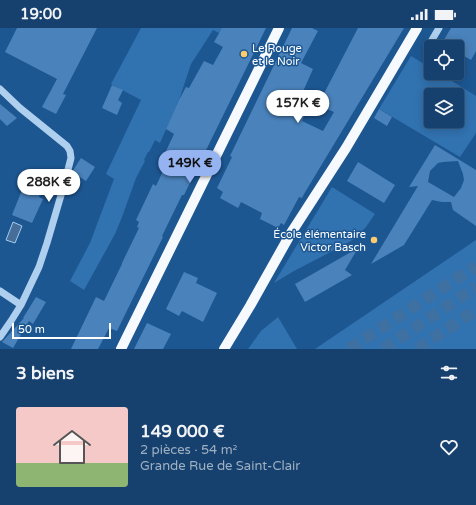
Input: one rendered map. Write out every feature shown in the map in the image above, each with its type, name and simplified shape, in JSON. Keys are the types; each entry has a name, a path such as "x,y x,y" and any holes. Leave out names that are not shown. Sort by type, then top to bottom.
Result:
{"main road":[{"path":"121,349 279,28"},
{"path":"224,349 291,233 346,148 417,28"}],"street":[{"path":"432,40 439,28"},
{"path":"0,89 20,108 63,142 70,151 71,158 47,243 36,273 21,306 0,337"},
{"path":"0,291 21,306"}],"shaded area":[{"path":"141,28 234,28 260,40 255,51 213,30 191,64 179,100 160,143 155,140 148,152 136,178 115,234 84,290 70,281 90,243 114,179 106,174 141,100 111,84"},
{"path":"411,56 424,64 424,80 450,80 463,88 424,88 424,128 464,128 464,89 476,96 476,133 460,157 379,109"},
{"path":"332,187 375,214 366,227 354,239 274,283"},
{"path":"13,222 22,226 15,243 6,240"},
{"path":"476,240 476,349 315,349"},
{"path":"278,317 297,349 248,349 261,331"}],"building":[{"path":"17,28 97,28 63,94 66,95 56,114 42,107 57,79 5,52"},
{"path":"222,28 266,28 184,195 182,195 117,331 109,328 98,349 71,349 96,297 104,301 139,228 137,227 139,222 136,220 153,184 156,186 171,154 166,151 174,134 166,129 186,87 189,88 204,61 213,65 223,47 214,42"},
{"path":"292,28 312,28 318,31 301,63 313,69 301,96 311,101 302,121 323,131 334,112 318,105 358,28 404,28 302,198 299,197 284,225 281,223 278,228 260,219 262,213 241,202 238,208 220,198 223,192 217,188 232,157 230,156"},
{"path":"451,28 476,28 476,51 471,60 464,56 464,40 444,40"},
{"path":"112,85 123,90 118,100 122,103 117,115 102,108"},
{"path":"0,104 17,118 7,126 0,119"},
{"path":"379,109 392,117 387,126 374,118"},
{"path":"435,145 476,170 476,226 453,210 451,202 432,200 404,245 371,264 418,186 409,187","holes":["458,161 464,180 461,188 454,197 428,182 430,171 438,163"]},
{"path":"81,158 95,167 86,181 72,172"},
{"path":"358,162 395,185 384,203 347,181"},
{"path":"28,175 44,182 39,197 43,199 32,223 12,215"},
{"path":"358,248 345,270 352,275 305,302 295,284"},
{"path":"184,272 198,278 196,283 217,293 203,322 182,311 179,316 166,309"},
{"path":"36,297 46,302 33,324 29,321 13,348 2,342 24,318"},
{"path":"147,323 171,334 163,349 134,349"}],"tunnel":[{"path":"349,349 476,266"},
{"path":"383,349 476,287"},
{"path":"417,349 476,310"}],"place":[{"name":"Le Rouge et le Noir","path":"244,54"},
{"name":"École élémentaire Victor Basch","path":"374,240"}]}
